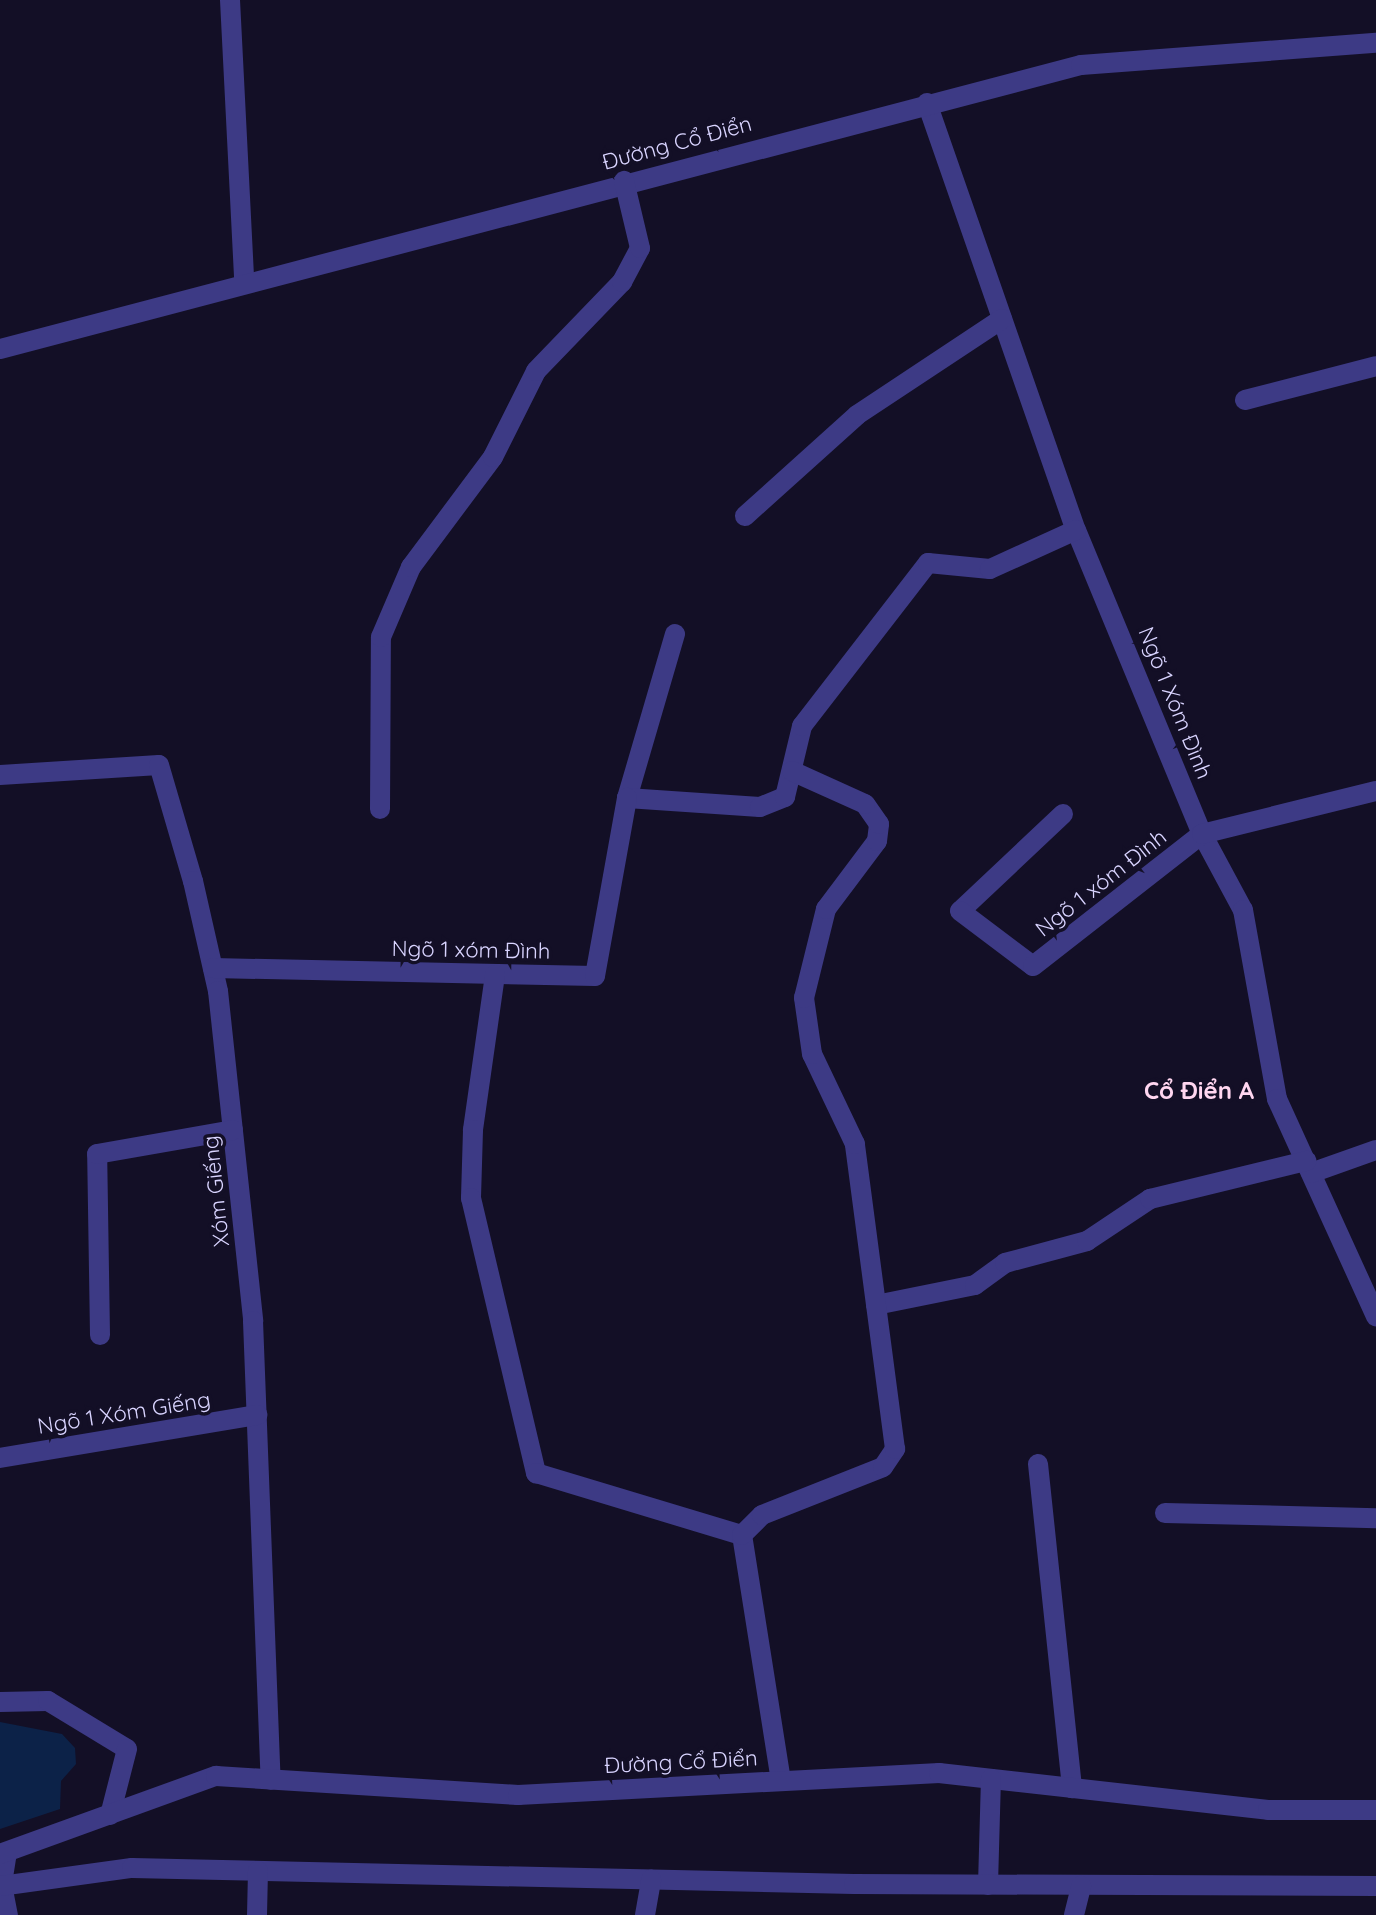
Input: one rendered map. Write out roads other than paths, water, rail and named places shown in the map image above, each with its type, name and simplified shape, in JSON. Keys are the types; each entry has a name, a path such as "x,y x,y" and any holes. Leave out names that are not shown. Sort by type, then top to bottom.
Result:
{"street":[{"path":"230,0 244,281"},
{"name":"Đường Cổ Điển","path":"0,349 624,181 1081,65 1376,43"},
{"name":"Ngõ 1 Xóm Đình","path":"927,103 1076,530 1202,834 1243,910 1277,1099 1376,1316"},
{"path":"380,809 381,637 411,567 493,457 536,371 628,271 640,248 624,181"},
{"path":"745,516 857,415 1002,319"},
{"path":"1245,400 1376,366"},
{"path":"627,798 760,807 785,797 802,726 928,563 990,569 1076,530"},
{"name":"Ngõ 1 xóm Đình","path":"213,968 595,976 627,798 675,634"},
{"name":"Xóm Giếng","path":"0,775 159,765 213,968 233,1130 257,1415 271,1780"},
{"path":"742,1535 762,1515 883,1467 895,1449 855,1144 812,1054 804,998 826,909 877,841 879,824 865,804 792,771"},
{"name":"Ngõ 1 xóm Đình","path":"1063,814 960,911 1033,966 1202,834 1376,791"},
{"path":"495,975 473,1130 471,1198 536,1473 742,1535"},
{"path":"100,1335 97,1154 233,1130"},
{"path":"876,1305 975,1285 1005,1263 1087,1241 1150,1199 1376,1150"},
{"name":"Ngõ 1 Xóm Giếng","path":"0,1458 257,1415"},
{"path":"1038,1464 1072,1788"},
{"path":"1165,1513 1376,1518"},
{"path":"742,1535 781,1781"},
{"path":"0,1702 48,1701 127,1749 110,1815"},
{"name":"Đường Cổ Điển","path":"4,1853 216,1776 518,1795 939,1773 1268,1810 1376,1810"},
{"path":"988,1885 991,1779"},
{"path":"4,1853 1,1885 8,1915"},
{"path":"1,1885 132,1868 988,1885 1376,1886"},
{"path":"257,1915 258,1871"},
{"path":"645,1915 651,1880"},
{"path":"1074,1915 1081,1886"}],"water":[{"path":"0,1722 62,1734 75,1748 76,1764 61,1781 60,1809 0,1829"}],"district":[{"name":"Cổ Điển A","path":"1199,1091"}]}
